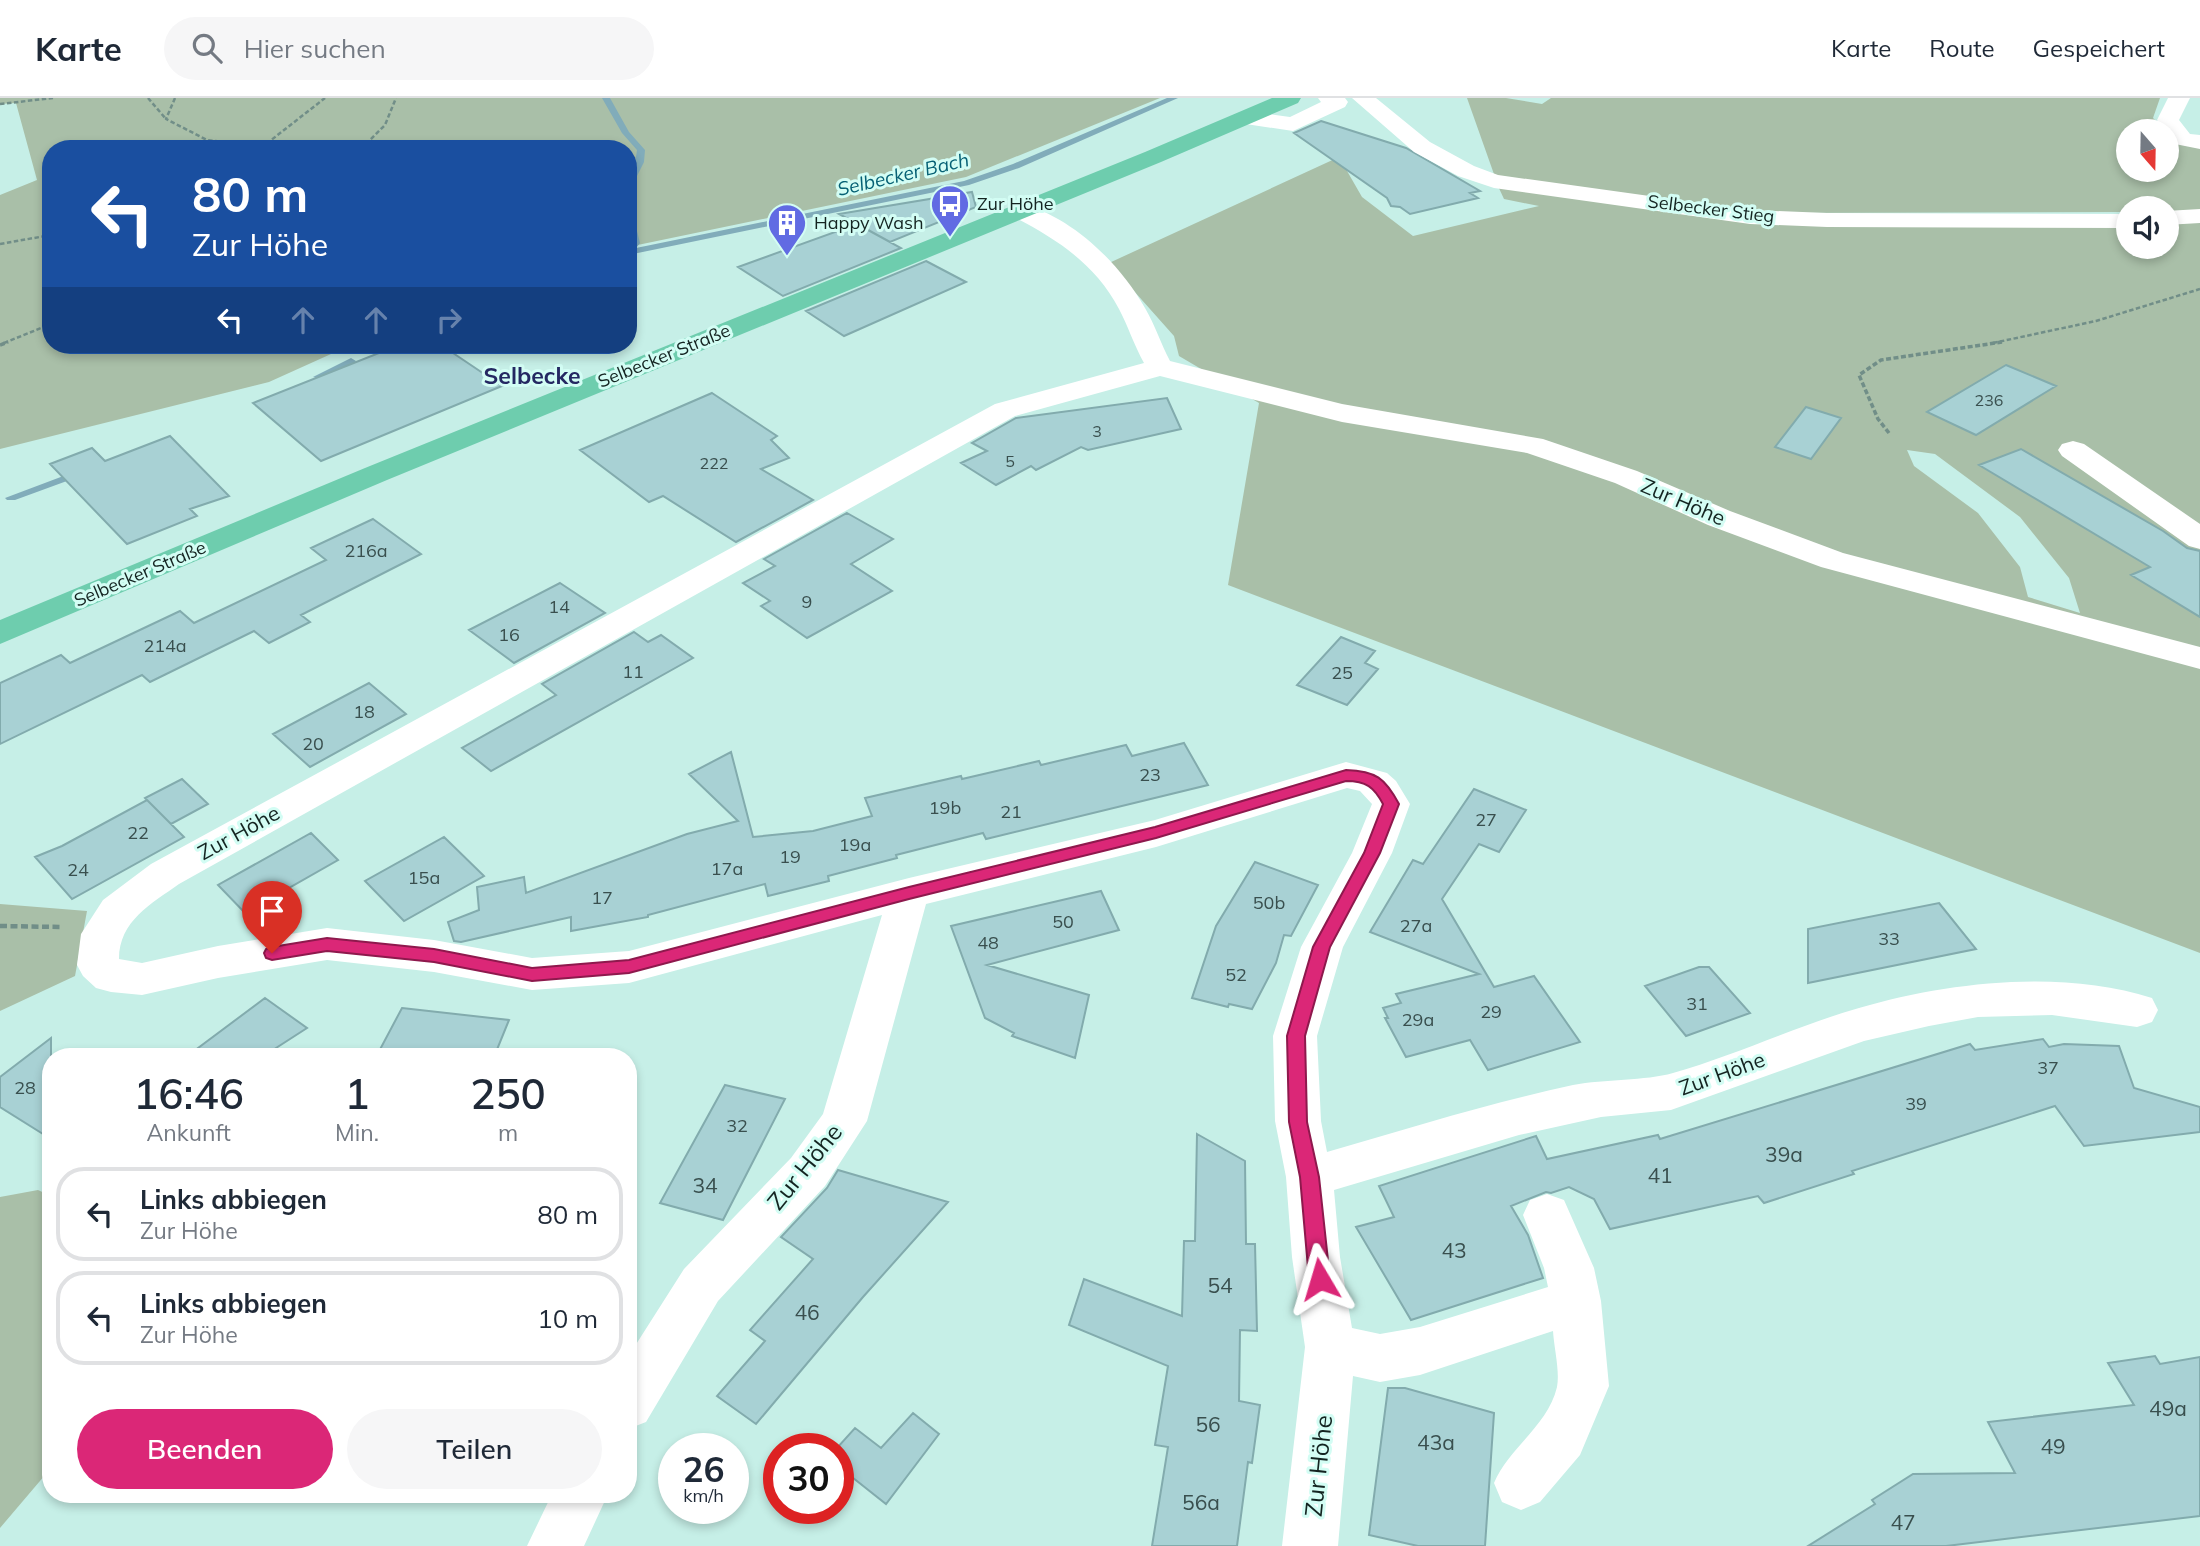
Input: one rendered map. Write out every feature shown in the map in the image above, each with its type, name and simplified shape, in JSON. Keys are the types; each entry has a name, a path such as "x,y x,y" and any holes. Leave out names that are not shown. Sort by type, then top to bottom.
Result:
{"main road":[{"name":"Selbecker Straße","path":"0,633 376,474 1247,118 1290,98"}],"street":[{"name":"Selbecker Stieg","path":"1363,98 1422,146 1466,171 1494,181 1750,217 2116,221"},
{"path":"2179,98 2168,120 2183,139 2200,142"},
{"path":"1247,118 1314,127 1352,109 1333,100"},
{"path":"1018,211 1065,233 1102,266 1133,312 1160,367"},
{"path":"2179,217 2200,216"},
{"name":"Zur Höhe","path":"1310,1546 1330,1347 1316,1256 1309,1177 1298,1122 1296,1036 1322,947 1372,853 1391,804 1381,786 1363,776 1346,775 1156,833 909,893 629,967 532,974 434,956 327,944 218,962 142,979 111,976 98,965 97,948 104,928 121,905 165,874 1004,410 1160,367 1342,413 1533,445 1626,477 1718,518 1832,560 2200,658"},
{"path":"2073,450 2200,539"},
{"name":"Zur Höhe","path":"637,1389 701,1285 808,1172 844,1121 909,893"},
{"name":"Zur Höhe","path":"1309,1177 1519,1116 1601,1098 1671,1092 1860,1025 1929,1009 1978,1000 2052,998 2137,1010"},
{"path":"1521,1483 1561,1437 1583,1385 1576,1301 1569,1268 1547,1214"},
{"path":"1330,1347 1380,1358 1420,1351 1576,1301"},
{"path":"555,1546 577,1503"}],"path":[{"path":"0,104 52,98"},
{"path":"148,98 166,119 207,140"},
{"path":"166,119 175,98"},
{"path":"271,140 290,122 325,98"},
{"path":"370,140 384,125 396,98"},
{"path":"0,244 42,236"},
{"path":"1889,433 1878,419 1859,375 1881,360 2026,337 2096,321 2200,289"},
{"path":"0,345 42,328"},
{"path":"0,926 104,928"}],"green space":[{"path":"0,98 1160,98 966,177 637,245 637,140 42,140 42,354 331,354 269,382 0,449 0,195 37,180 16,103 0,104"},
{"path":"1467,98 1506,98 1542,104 1551,98 2160,98 2154,119 2116,119 2116,182 2179,182 2179,137 2200,147 2200,210 2179,211 2179,196 2116,196 2116,212 1753,213 1495,177"},
{"path":"1339,157 1362,197 1413,236 1539,206 1504,199 1497,184 1745,221 2116,223 2116,259 2179,259 2179,222 2200,221 2200,953 1228,585 1259,403 1179,356 1174,336 1109,263","holes":["1907,450 1935,454 2020,517 2069,578 2080,613 2028,597 2020,567 1978,513 1914,466"]},
{"path":"0,904 87,911 75,976 0,1011"},
{"path":"38,1190 42,1192 42,1479 0,1528 0,1197"}],"building":[{"path":"1321,121 1406,148 1480,191 1470,193 1478,198 1410,214 1400,207 1391,206 1387,198 1294,133"},
{"path":"972,192 976,207 890,242 839,214"},
{"path":"857,224 901,248 783,296 738,267"},
{"path":"926,261 966,282 844,336 806,311"},
{"path":"376,354 454,354 502,386 321,461 253,403"},
{"path":"2006,365 2056,386 1976,435 1927,412"},
{"path":"712,393 777,436 771,440 789,458 761,469 813,500 736,542 663,496 649,502 580,450"},
{"path":"1167,398 1181,429 1088,450 1081,447 1036,470 1031,466 996,485 961,463 987,451 972,443 1016,418"},
{"path":"1806,407 1841,418 1811,459 1775,447"},
{"path":"170,436 229,496 190,509 197,516 127,544 50,464 92,448 105,461"},
{"path":"2021,449 2163,531 2187,548 2200,551 2200,617 2131,575 2150,567 1979,465"},
{"path":"847,513 893,539 851,564 892,591 807,638 761,606 770,601 743,583 775,566 764,559"},
{"path":"373,519 421,554 301,615 310,622 269,643 254,631 150,682 142,675 0,744 0,683 61,655 70,663 180,611 194,623 326,560 311,548"},
{"path":"560,583 605,613 514,663 469,630"},
{"path":"634,632 648,642 661,635 693,658 491,771 462,748 556,695 542,684"},
{"path":"1341,637 1375,651 1365,663 1378,669 1347,705 1297,685"},
{"path":"369,683 406,714 310,767 273,734"},
{"path":"1184,743 1208,785 986,839 983,833 896,855 897,858 828,876 829,881 768,896 765,884 648,917 571,931 571,917 461,942 454,941 448,922 479,910 477,887 524,877 526,893 687,834 738,821 689,774 731,752 753,837 813,831 872,816 865,798 961,776 962,779 1039,761 1041,765 1126,745 1132,756"},
{"path":"182,779 208,804 171,824 145,798"},
{"path":"1474,789 1526,810 1499,852 1479,844 1442,899 1494,987 1534,976 1580,1042 1488,1070 1470,1040 1406,1057 1385,1018 1388,1018 1383,1008 1401,1003 1396,994 1479,974 1370,932 1413,860 1423,864"},
{"path":"147,800 184,837 72,899 35,857 62,846"},
{"path":"311,833 338,860 245,913 218,885"},
{"path":"444,837 484,876 404,921 365,881"},
{"path":"1255,862 1318,885 1291,936 1284,935 1276,963 1252,1009 1229,1004 1228,1007 1192,998 1216,926"},
{"path":"1101,891 1119,930 987,965 1089,995 1075,1058 1012,1036 1014,1033 985,1018 951,926"},
{"path":"1939,903 1976,949 1808,983 1808,929"},
{"path":"1699,967 1709,967 1750,1013 1686,1036 1645,986"},
{"path":"265,998 307,1028 276,1048 198,1048"},
{"path":"402,1008 509,1020 498,1048 381,1048"},
{"path":"51,1038 51,1048 42,1048 42,1133 0,1107 0,1077"},
{"path":"2043,1039 2049,1047 2064,1044 2119,1046 2134,1088 2200,1107 2200,1132 2084,1146 2055,1106 1852,1171 1854,1174 1764,1203 1758,1196 1610,1229 1594,1199 1569,1187 1546,1192 1511,1206 1528,1235 1543,1278 1411,1320 1356,1227 1394,1217 1379,1186 1536,1136 1547,1159 1658,1135 1660,1139 1970,1044 1975,1050"},
{"path":"725,1085 785,1099 723,1220 660,1203"},
{"path":"1197,1134 1245,1161 1246,1244 1255,1244 1257,1331 1240,1330 1239,1401 1260,1405 1252,1463 1248,1462 1237,1546 1152,1546 1168,1447 1155,1445 1168,1366 1069,1325 1084,1279 1182,1316 1184,1241 1195,1241"},
{"path":"838,1170 948,1202 863,1297 756,1424 717,1396 765,1341 750,1330 813,1259 781,1237 827,1188"},
{"path":"2155,1356 2160,1364 2200,1357 2200,1516 1946,1546 1808,1546 1875,1504 1872,1500 1913,1474 2015,1473 1988,1422 2134,1405 2108,1363"},
{"path":"1388,1388 1405,1388 1494,1413 1485,1546 1418,1546 1369,1535"},
{"path":"913,1413 939,1434 886,1504 854,1479 854,1433 850,1433 855,1428 881,1448"}],"waterway":[{"path":"606,98 632,140"},
{"name":"Selbecker Bach","path":"637,250 966,183 1016,166 1174,98"},
{"path":"637,145 641,150 637,168"},
{"name":"Selbecker Bach","path":"318,377 351,361"},
{"name":"Selbecker Bach","path":"11,498 82,472"}],"place":[{"name":"Zur Höhe","path":"950,238"},
{"name":"Happy Wash","path":"787,257"}],"district":[{"name":"Selbecke","path":"532,376"}],"route":[{"path":"272,953 327,944 434,956 532,974 629,967 909,893 1156,833 1346,775 1363,776 1381,786 1391,804 1372,853 1322,947 1296,1036 1298,1122 1309,1177 1320,1279"}]}
